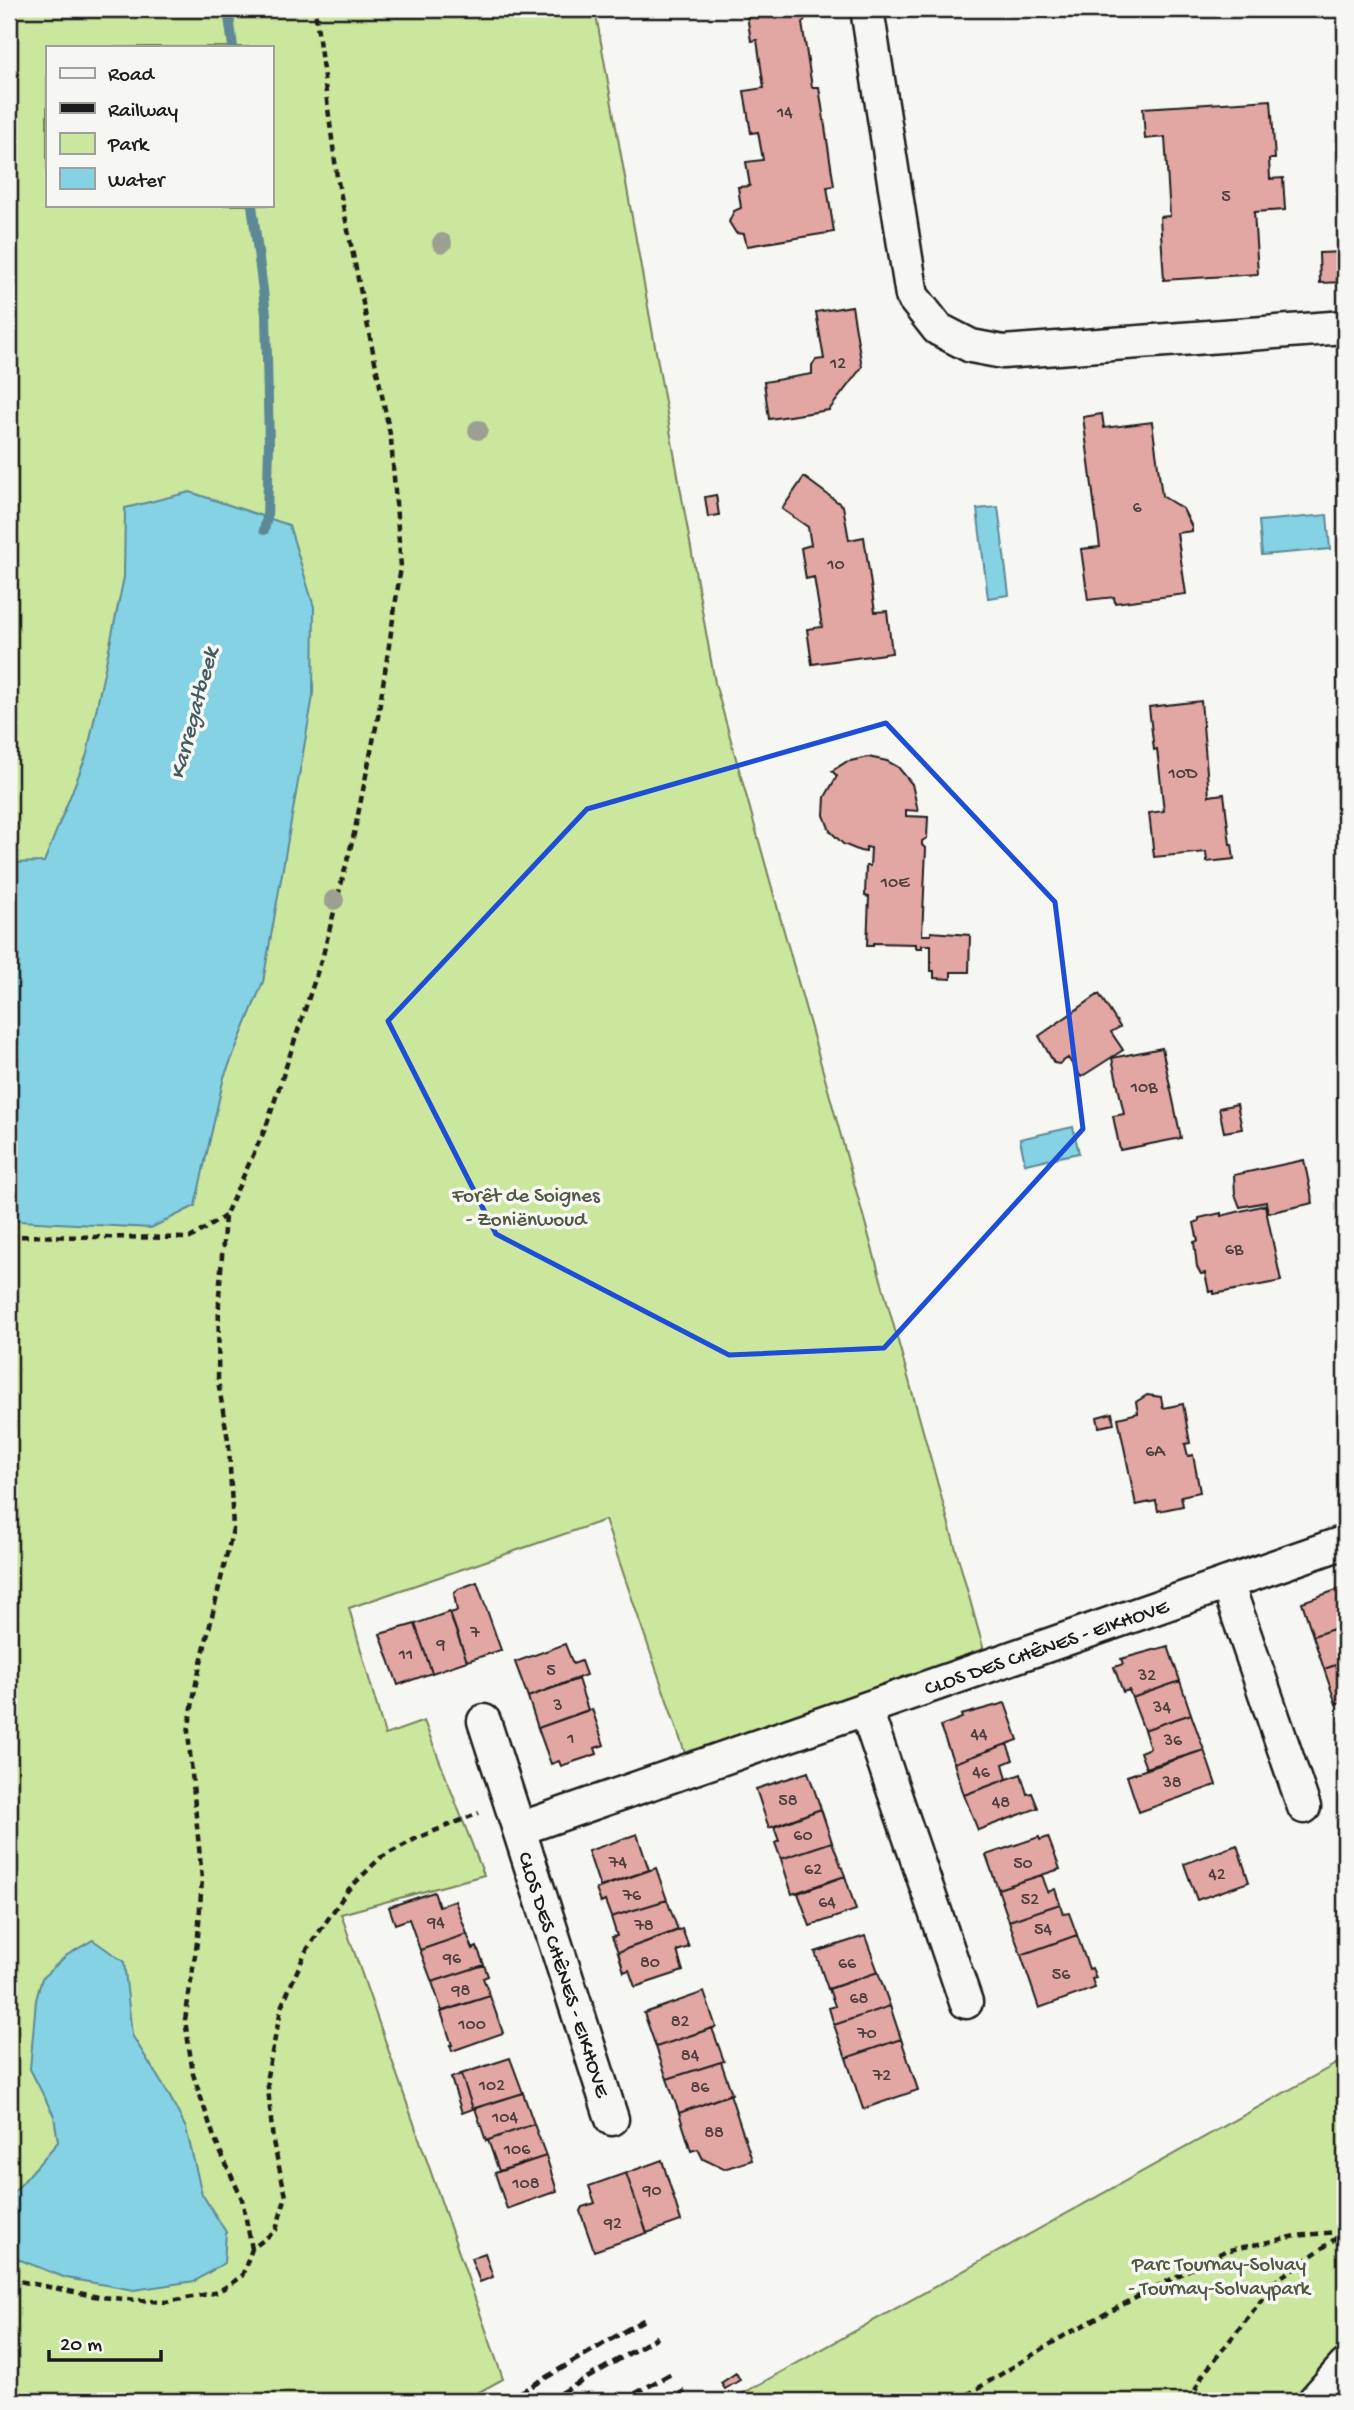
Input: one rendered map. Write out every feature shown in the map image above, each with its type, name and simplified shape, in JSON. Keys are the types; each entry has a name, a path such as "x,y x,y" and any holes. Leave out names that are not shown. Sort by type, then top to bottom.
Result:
{"street":[{"path":"867,9 912,296 938,329 971,346 1003,352 1345,327"},
{"name":"CLOS DES CHÊNES - EIKHOVE","path":"515,1815 866,1710 1345,1542"},
{"path":"1227,1583 1304,1807"},
{"path":"866,1710 966,2002"},
{"name":"CLOS DES CHÊNES - EIKHOVE","path":"484,1721 612,2119"},
{"path":"1314,2401 1345,2366"}],"path":[{"path":"252,2249 242,2199 215,2140 192,2074 185,2020 198,1936 202,1879 188,1732 196,1683 233,1529 229,1446 218,1381 219,1296 225,1216 266,1127 323,955 378,717 401,567 391,439 337,177 316,9"},
{"path":"9,1236 190,1238 225,1216"},
{"path":"9,2278 99,2297 166,2302 218,2292 242,2276 252,2249 276,2230 286,2196 273,2142 267,2076 282,2006 306,1951 348,1890 380,1858 417,1838 515,1815"},
{"path":"957,2401 1067,2334 1224,2251 1296,2236 1345,2232"},
{"path":"1190,2401 1202,2376 1277,2280 1345,2232"}],"highlighted area":[{"path":"886,723 1055,902 1083,1129 884,1348 729,1355 496,1234 388,1021 587,809"}],"green space":[{"name":"Forêt de Soignes - Zoniënwoud","path":"9,9 595,9 715,683 985,1654 686,1756 605,1520 349,1608 385,1735 424,1721 484,1875 341,1914 503,2379 463,2401 9,2401"},
{"name":"Parc Tournay-Solvay - Tournay-Solvaypark","path":"1345,2059 1345,2401 729,2401"}],"water":[{"path":"190,492 289,525 314,607 313,696 263,982 224,1077 195,1206 151,1228 19,1221 9,1218 9,863 44,862 87,754 124,577 125,508"},
{"path":"998,507 1009,595 988,598 977,509"},
{"path":"1327,515 1330,549 1262,555 1259,521"},
{"path":"1073,1127 1079,1153 1025,1164 1020,1139"},
{"path":"93,1940 124,1962 132,2035 186,2128 202,2194 226,2232 224,2263 195,2281 134,2290 66,2278 15,2258 9,2250 9,2198 58,2142 54,2116 30,2069 36,2000 42,1978 67,1955"}],"building":[{"path":"746,9 808,9 809,14 802,23 812,87 819,87 834,186 827,187 834,232 747,246 744,234 736,233 729,222 734,211 741,208 738,187 750,186 746,162 763,160 758,132 751,133 744,91 764,88 757,40 751,41"},
{"path":"1271,100 1275,159 1269,159 1270,179 1283,178 1285,210 1254,212 1258,274 1164,280 1160,217 1170,216 1165,137 1145,139 1143,108"},
{"path":"1345,252 1345,282 1320,283 1319,253"},
{"path":"852,306 862,367 829,410 769,419 764,382 812,374 812,365 816,360 824,359 816,312"},
{"path":"1102,414 1104,428 1152,422 1162,496 1183,509 1192,527 1192,531 1177,533 1186,594 1115,603 1114,597 1088,600 1081,549 1100,547 1083,417"},
{"path":"804,477 843,506 849,540 864,537 875,612 887,611 892,653 812,664 807,629 822,627 814,577 806,579 801,548 811,545 808,527 782,509"},
{"path":"716,495 719,515 708,517 705,497"},
{"path":"1201,701 1209,796 1224,794 1234,859 1207,862 1206,852 1154,857 1149,813 1164,811 1149,707"},
{"path":"868,757 887,761 898,767 912,784 918,811 906,810 906,816 928,817 927,838 922,841 926,849 922,935 931,935 931,932 970,935 969,972 951,972 951,979 934,978 934,971 931,971 931,945 916,948 916,944 873,943 873,946 867,946 869,897 865,896 866,866 870,866 871,848 866,847 866,852 843,844 830,831 824,815 825,797 837,776 832,771 846,762"},
{"path":"1099,994 1120,1027 1111,1032 1123,1050 1081,1077 1068,1058 1059,1064 1054,1063 1039,1036"},
{"path":"1162,1048 1181,1138 1120,1150 1113,1116 1124,1114 1112,1058"},
{"path":"1237,1104 1242,1129 1224,1132 1219,1108"},
{"path":"1304,1160 1313,1203 1268,1213 1266,1202 1240,1207 1235,1194 1234,1175"},
{"path":"1265,1205 1281,1281 1214,1294 1214,1291 1209,1292 1205,1273 1201,1274 1197,1267 1194,1242 1198,1241 1194,1223 1199,1221 1199,1218 1221,1213 1221,1216"},
{"path":"1147,1395 1161,1397 1163,1408 1183,1404 1190,1443 1185,1444 1188,1456 1193,1455 1200,1492 1181,1496 1183,1506 1158,1511 1156,1501 1136,1505 1118,1418 1138,1413 1136,1402"},
{"path":"1112,1413 1114,1424 1099,1427 1097,1417"},
{"path":"477,1582 501,1650 467,1661 450,1613 457,1611 454,1594 458,1589"},
{"path":"1345,1587 1345,1625 1313,1636 1302,1602"},
{"path":"449,1612 467,1661 432,1673 415,1624"},
{"path":"415,1624 432,1673 398,1685 380,1634"},
{"path":"1345,1625 1345,1662 1324,1669 1313,1636"},
{"path":"565,1644 573,1664 581,1661 586,1675 528,1697 515,1662"},
{"path":"1168,1646 1180,1681 1132,1698 1129,1690 1123,1692 1114,1667 1123,1664 1121,1659"},
{"path":"1345,1662 1345,1700 1336,1704 1324,1669"},
{"path":"578,1679 588,1710 538,1728 528,1697"},
{"path":"1180,1681 1191,1714 1144,1730 1132,1698"},
{"path":"1005,1703 1018,1740 954,1763 940,1726 962,1718 961,1715"},
{"path":"592,1709 604,1745 595,1748 597,1754 561,1766 559,1761 551,1764 538,1728"},
{"path":"1191,1714 1204,1750 1146,1768 1140,1752 1150,1748 1144,1730"},
{"path":"1007,1744 1013,1760 1003,1764 1007,1779 964,1795 954,1763"},
{"path":"1204,1750 1216,1785 1139,1812 1127,1776"},
{"path":"808,1772 821,1809 769,1828 756,1789"},
{"path":"1021,1774 1027,1794 1032,1793 1038,1808 978,1830 964,1795"},
{"path":"821,1809 832,1842 781,1859 775,1843 779,1841 774,1827"},
{"path":"637,1834 649,1870 600,1887 588,1851"},
{"path":"1039,1837 1040,1840 1048,1837 1060,1869 998,1889 986,1855"},
{"path":"832,1842 845,1876 792,1894 781,1859"},
{"path":"1237,1845 1249,1882 1197,1900 1184,1864"},
{"path":"656,1868 667,1900 611,1917 605,1901 601,1903 596,1889"},
{"path":"1042,1875 1048,1892 1055,1889 1060,1904 1009,1921 998,1889"},
{"path":"845,1876 856,1910 810,1926 798,1893"},
{"path":"434,1892 439,1906 455,1901 467,1934 420,1950 409,1919 395,1924 389,1907"},
{"path":"667,1900 678,1930 618,1952 612,1937 617,1936 611,1917"},
{"path":"1060,1904 1063,1914 1069,1913 1077,1935 1021,1955 1009,1921"},
{"path":"682,1929 689,1947 677,1951 683,1971 635,1987 629,1970 624,1972 618,1952"},
{"path":"467,1934 473,1949 477,1947 484,1965 432,1982 420,1950"},
{"path":"1077,1935 1089,1969 1092,1968 1096,1978 1092,1979 1095,1988 1039,2008 1021,1955"},
{"path":"865,1936 878,1972 828,1989 815,1952"},
{"path":"484,1965 488,1976 483,1978 490,1996 442,2011 432,1982"},
{"path":"878,1972 890,2006 834,2025 829,2008 835,2006 829,1989"},
{"path":"704,1992 716,2027 656,2047 644,2013"},
{"path":"490,1996 503,2033 452,2051 441,2012"},
{"path":"890,2006 901,2039 846,2058 834,2025"},
{"path":"712,2028 724,2061 667,2079 656,2047"},
{"path":"901,2039 918,2090 863,2109 846,2058"},
{"path":"510,2058 523,2093 473,2109 461,2074"},
{"path":"721,2062 732,2094 679,2113 667,2079"},
{"path":"461,2074 473,2109 462,2113 451,2078"},
{"path":"523,2093 534,2124 486,2141 475,2108"},
{"path":"730,2094 752,2160 724,2169 703,2159 698,2149 691,2151 679,2113"},
{"path":"534,2124 546,2156 499,2171 488,2140"},
{"path":"546,2156 557,2191 507,2209 495,2173"},
{"path":"662,2160 681,2221 647,2233 626,2173"},
{"path":"626,2173 647,2233 594,2251 580,2211 582,2207 595,2203 589,2186"},
{"path":"485,2253 493,2277 480,2282 471,2258"},
{"path":"736,2373 740,2380 725,2389 721,2383"},
{"path":"814,2395 818,2401 802,2401"}],"waterway":[{"name":"Karregatbeek","path":"228,9 233,46"},
{"name":"Karregatbeek","path":"252,206 266,314 269,445 267,518 264,530"}],"railway":[{"path":"506,2401 647,2318"},
{"path":"548,2401 657,2337"},
{"path":"622,2401 674,2372"},
{"path":"666,2401 685,2391"}]}
